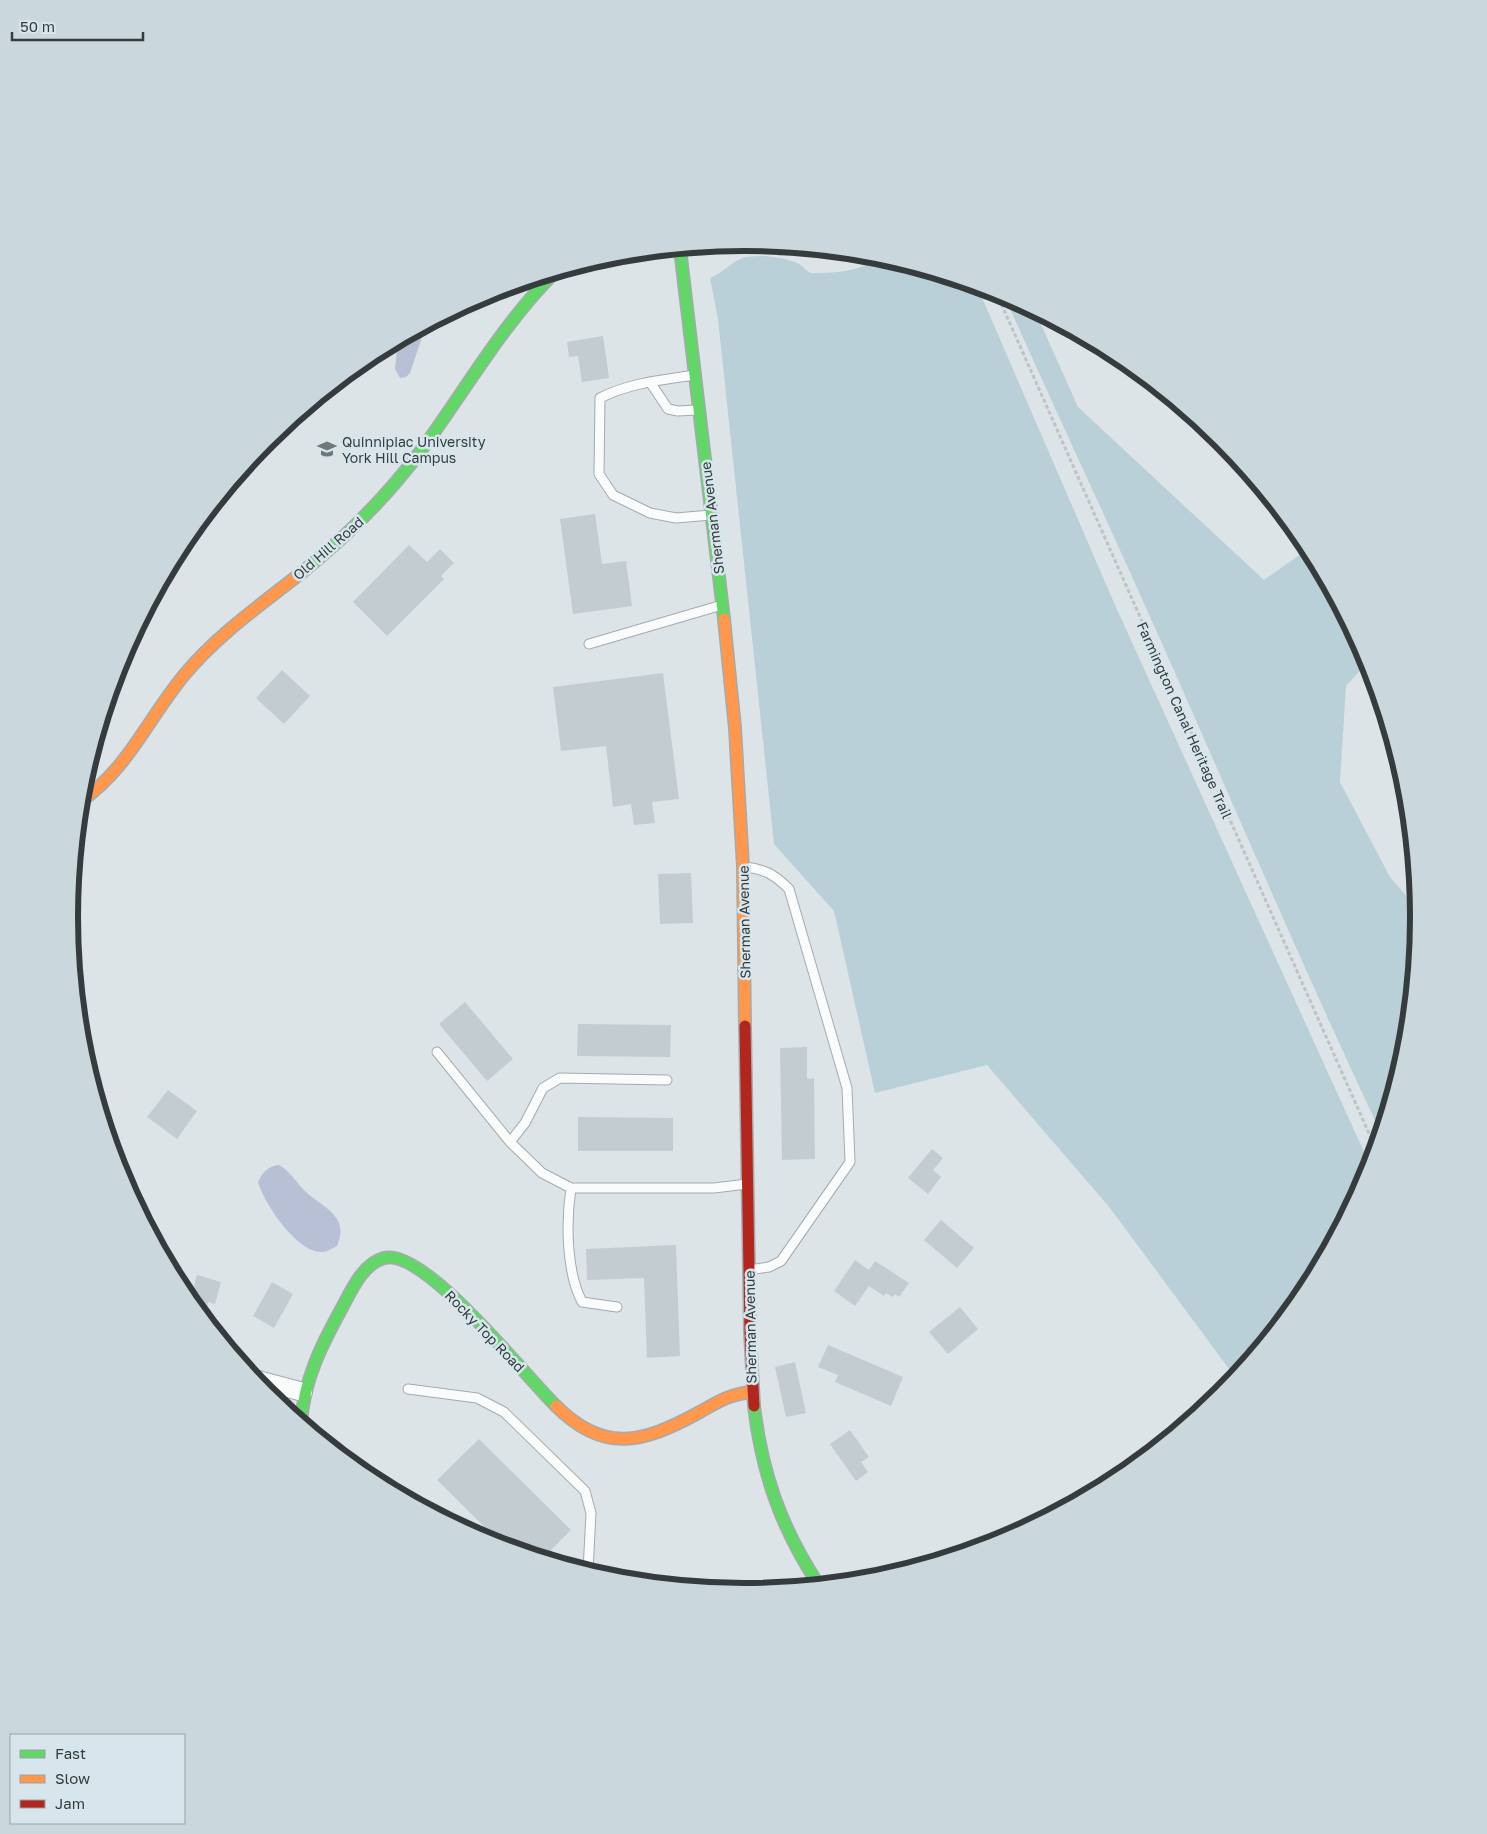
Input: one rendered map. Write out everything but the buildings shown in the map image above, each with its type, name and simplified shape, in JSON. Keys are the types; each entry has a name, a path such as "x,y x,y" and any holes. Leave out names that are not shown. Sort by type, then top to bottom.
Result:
{"main road":[{"name":"Sherman Avenue","path":"681,254 735,728 743,866 751,1392 760,1452 769,1487 794,1546 815,1579"},
{"name":"Old Hill Road","path":"89,796 108,782 124,762 171,691 197,661 330,549 398,479 437,429 517,311 546,281"},
{"name":"Rocky Top Road","path":"301,1416 303,1392 314,1363 352,1288 364,1272 377,1260 388,1256 402,1258 416,1265 433,1278 508,1353 566,1416 581,1427 602,1437 610,1439 641,1438 664,1430 724,1397 751,1392"}],"street":[{"path":"268,1383 303,1392"}],"lane":[{"path":"696,375 650,382 613,391 600,398 599,474 613,495 650,513 676,518 712,515"},
{"path":"650,382 668,409 678,411 700,410"},
{"path":"589,644 722,605"},
{"path":"743,866 762,869 775,875 789,889 847,1088 850,1162 782,1262 769,1267 749,1270"},
{"path":"437,1052 510,1142 542,1173 571,1188 714,1188 748,1184"},
{"path":"510,1142 525,1123 543,1088 560,1078 667,1080"},
{"path":"571,1188 567,1213 574,1285 582,1302 617,1307"},
{"path":"408,1389 476,1398 504,1412 585,1491 591,1513 588,1564"}],"path":[{"name":"Farmington Canal Heritage Trail","path":"1001,303 1371,1139"}],"shaded area":[{"path":"753,256 786,259 799,264 811,273 846,271 867,263 873,264 916,274 958,286 981,295 1115,605 1365,1155 1341,1212 1297,1287 1272,1322 1230,1371 1110,1208 987,1065 875,1093 834,911 774,844 718,319 710,278 740,259"},
{"path":"1010,307 1039,321 1078,407 1264,580 1301,554 1341,622 1359,662 1362,669 1346,686 1340,782 1390,877 1409,899 1410,917 1404,1004 1397,1047 1376,1123 1268,885 1141,596"},
{"path":"423,334 410,373 406,377 400,378 395,369 397,348"},
{"path":"279,1165 307,1193 337,1218 340,1238 337,1246 324,1252 312,1250 292,1236 274,1214 258,1182 266,1170"}],"traffic: fast":[{"path":"681,254 724,619"},
{"path":"306,569 352,529 394,484 420,452 517,314 547,281"},
{"path":"302,1416 310,1377 328,1334 350,1292 364,1271 384,1258 402,1260 424,1273 448,1293 474,1317 556,1406"},
{"path":"754,1406 762,1454 775,1499 794,1542 815,1579"}],"traffic: slow":[{"path":"89,795 112,774 125,758 172,691 198,659 243,618 306,569"},
{"path":"724,619 735,728 743,866 745,1026"},
{"path":"556,1406 591,1432 624,1439 642,1437 659,1431 723,1400 735,1395 751,1392"}],"traffic: jam":[{"path":"745,1026 750,1332 754,1406"}],"place":[{"name":"Quinnipiac University York Hill Campus","path":"327,449"}]}
